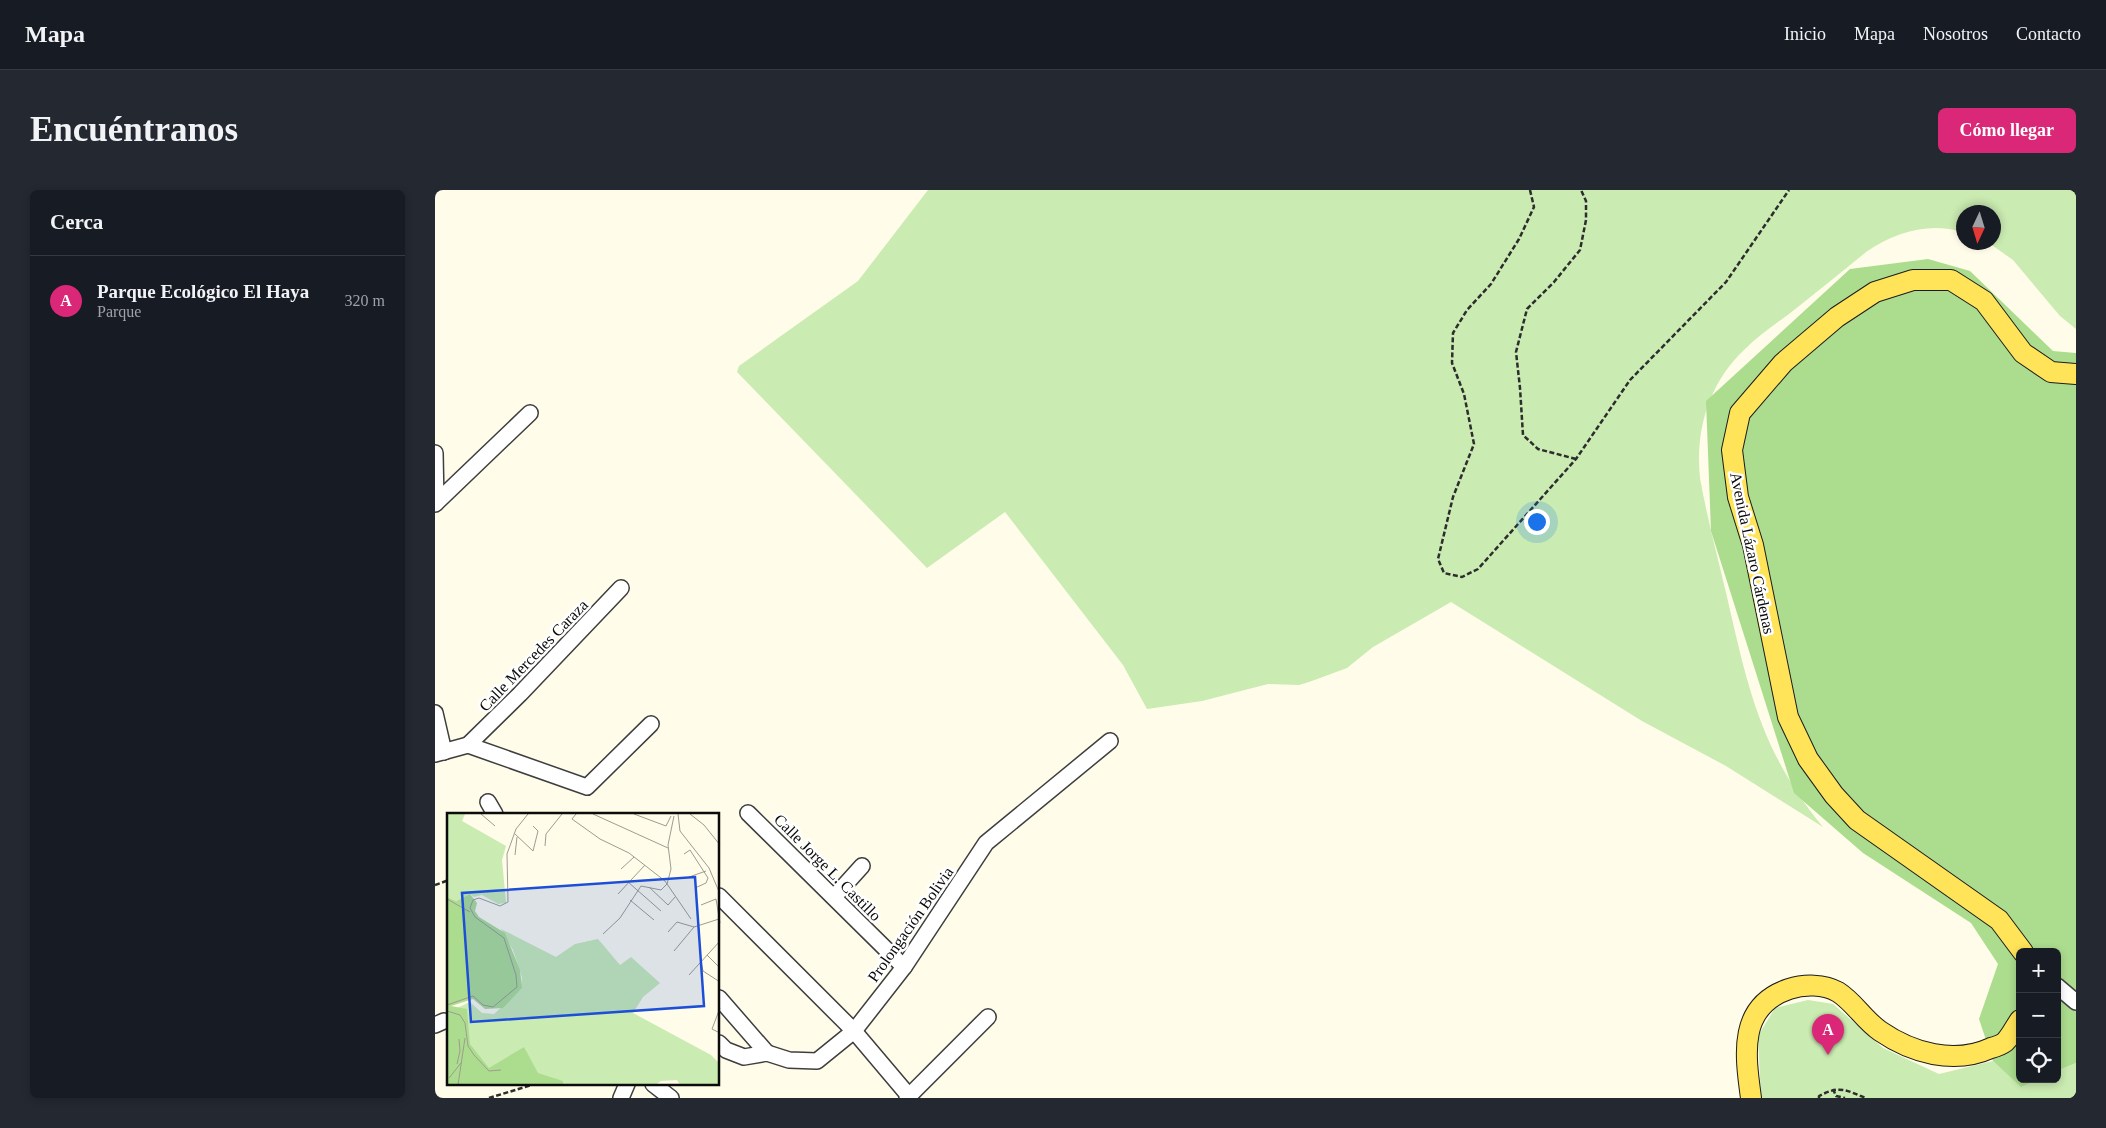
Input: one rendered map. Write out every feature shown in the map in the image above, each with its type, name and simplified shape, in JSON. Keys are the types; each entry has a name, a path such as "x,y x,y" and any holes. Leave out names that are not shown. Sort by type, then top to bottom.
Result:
{"main road":[{"name":"Avenida Lázaro Cárdenas","path":"2020,948 1999,920 1857,820 1834,795 1808,759 1788,718 1753,545 1738,497 1732,450 1740,413 1783,363 1837,317 1875,292 1913,280 1951,280 1984,301 2023,353 2051,372 2076,374"},
{"path":"1751,1098 1746,1054 1749,1029 1758,1009 1773,994 1796,986 1818,986 1836,991 1854,1005 1878,1029 1906,1047 1936,1055 1959,1056 1981,1053 2004,1043 2016,1026"}],"street":[{"path":"436,503 530,413"},
{"path":"435,453 436,503"},
{"name":"Calle Mercedes Caraza","path":"439,753 468,745 520,694 621,588"},
{"path":"435,713 439,753"},
{"path":"468,745 587,787 651,724"},
{"name":"Prolongación Bolivia","path":"720,1044 726,1050 744,1057 767,1053 789,1060 817,1061 853,1031 904,967 986,843 1110,741"},
{"name":"Calle Jorge L. Castillo","path":"748,813 904,967"},
{"path":"834,897 862,866"},
{"path":"720,897 853,1031 908,1097 988,1017"},
{"path":"2061,989 2076,1002"},
{"path":"720,999 767,1053"},
{"path":"621,1098 626,1086"},
{"path":"656,1086 671,1098"}],"path":[{"path":"1530,190 1534,207 1519,239 1491,284 1467,310 1453,333 1452,363 1464,394 1474,444 1453,497 1438,559 1444,573 1462,577 1479,569 1576,459 1630,380 1726,282 1789,190"},
{"path":"1576,459 1538,449 1523,435 1521,388 1516,352 1527,309 1554,282 1580,250 1586,220 1585,201 1581,190"},
{"path":"435,885 447,881"},
{"path":"489,1098 528,1086"},
{"path":"1833,1089 1836,1096 1845,1098"},
{"path":"1819,1098 1819,1096 1833,1089 1843,1089 1866,1098"}],"green space":[{"path":"928,190 2076,190 2076,329 2060,316 2013,260 1999,250 2001,250 2001,205 1956,205 1956,230 1938,228 1900,234 1866,252 1749,345 1732,363 1713,392 1702,425 1699,460 1700,478 1742,661 1750,690 1771,745 1802,799 1823,827 1726,766 1642,721 1451,602 1373,647 1347,668 1309,682 1299,685 1268,684 1202,701 1147,709 1123,665 1005,512 927,568 737,372 739,366 858,281"},
{"path":"1928,259 1970,271 2053,351 2076,353 2076,1063 2061,1069 2061,948 2016,948 2016,1082 1993,1061 1979,1019 1998,964 1971,923 1863,853 1794,793 1711,531 1706,401 1850,269"},
{"path":"1808,1000 1833,1004 1883,1048 1939,1074 1993,1061 2021,1086 2028,1083 2061,1083 2061,1069 2076,1063 2076,1098 1761,1098 1758,1036 1775,1008"},
{"path":"2017,1083 2030,1083 2021,1087"}],"place":[{"name":"Parque Ecológico El Haya","path":"1828,1055"}]}
